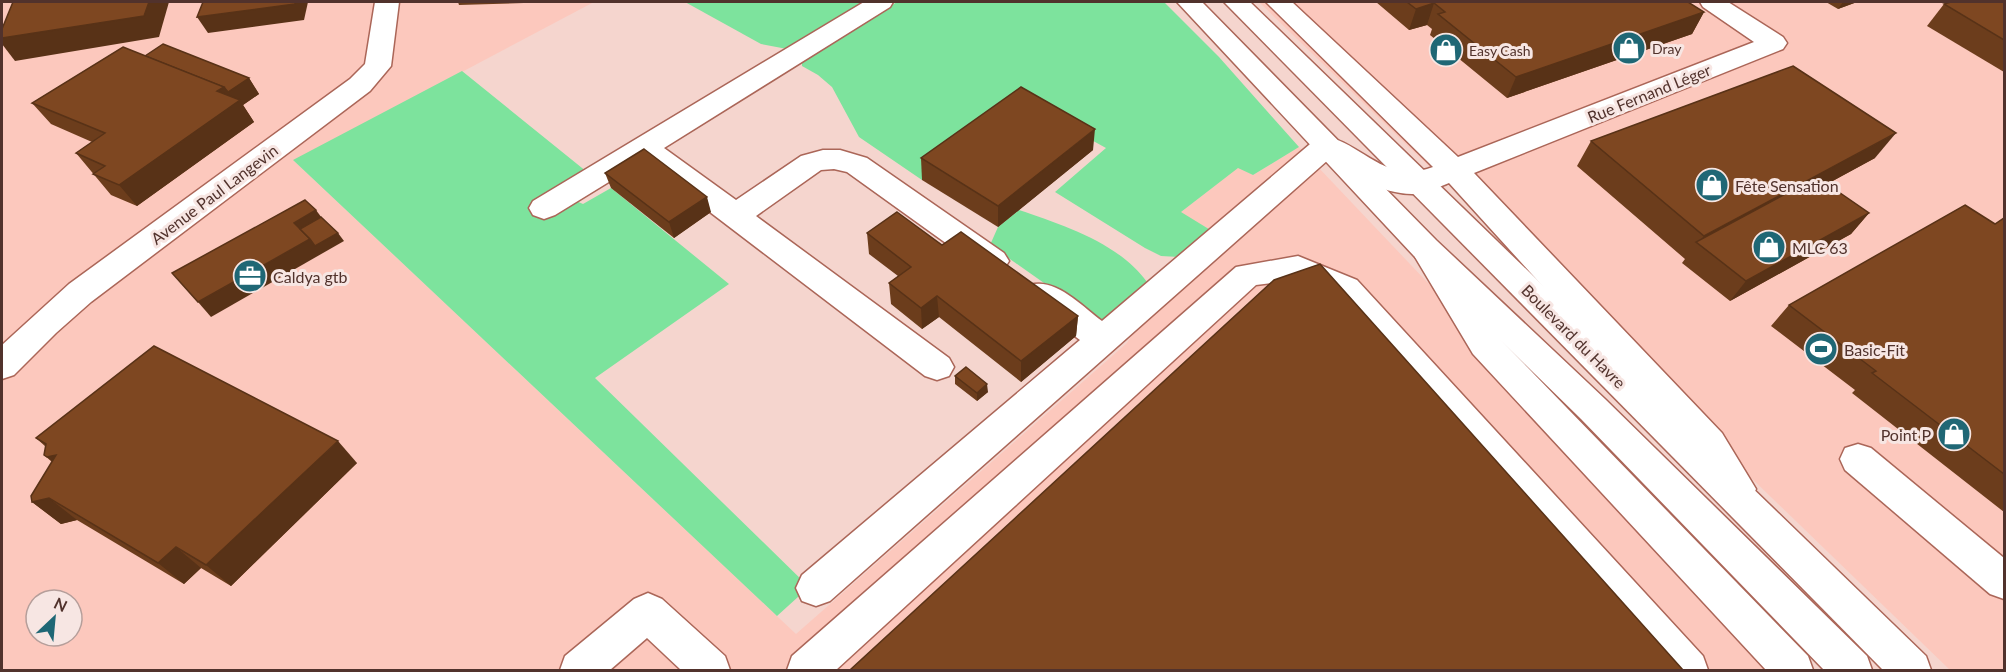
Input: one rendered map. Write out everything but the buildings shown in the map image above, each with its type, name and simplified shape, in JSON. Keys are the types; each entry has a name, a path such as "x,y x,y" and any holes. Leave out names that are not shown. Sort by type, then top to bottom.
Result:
{"main road":[{"name":"Avenue Paul Langevin","path":"2,366 80,293 360,85 378,66 387,2"},
{"path":"544,208 881,2"},
{"path":"1189,2 1425,248 1593,410 1852,670"},
{"name":"Boulevard du Havre","path":"1236,2 1911,670"},
{"path":"1278,2 1455,171 1709,444 1759,520"},
{"name":"Rue Fernand Léger","path":"1455,171 1774,43 1712,2"},
{"path":"644,147 937,368"},
{"path":"1327,147 1380,176 1404,183 1421,183 1455,171"},
{"path":"816,588 1327,147"},
{"path":"736,215 811,162 826,158 840,158 857,165 1103,339"},
{"path":"1425,248 1485,345 1792,670"},
{"path":"807,670 1247,275 1298,268 1346,288 1688,670"},
{"path":"1858,459 2004,581"},
{"path":"580,670 648,612 710,670"}],"shaded area":[{"path":"2,2 594,2 294,161 796,634 1127,343 1179,257 1212,231 1180,213 1238,167 1253,175 1299,147 1795,670 2,670"},
{"path":"1259,2 2004,2 2004,670 1950,670"}],"green space":[{"path":"685,2 867,2 787,49 761,44"},
{"path":"897,2 1164,2 1219,57 1299,147 1253,175 1238,168 1181,212 1212,231 1179,257 1161,256 1145,248 1055,192 1106,148 1015,98 1021,108 922,180 859,137 832,87 818,75 802,66 802,61"},
{"path":"462,71 587,172 574,200 583,204 611,188 729,284 595,378 809,587 777,616 293,160"},
{"path":"1019,210 1089,237 1121,256 1147,282 1143,293 1105,326 990,245 998,227"}],"place":[{"name":"Dray","path":"1629,48"},
{"name":"Easy Cash","path":"1446,50"},
{"name":"Fête Sensation","path":"1712,185"},
{"name":"MLC 63","path":"1769,247"},
{"name":"Caldya gtb","path":"250,276"},
{"name":"Basic-Fit","path":"1821,349"},
{"name":"Point P","path":"1954,434"}]}
